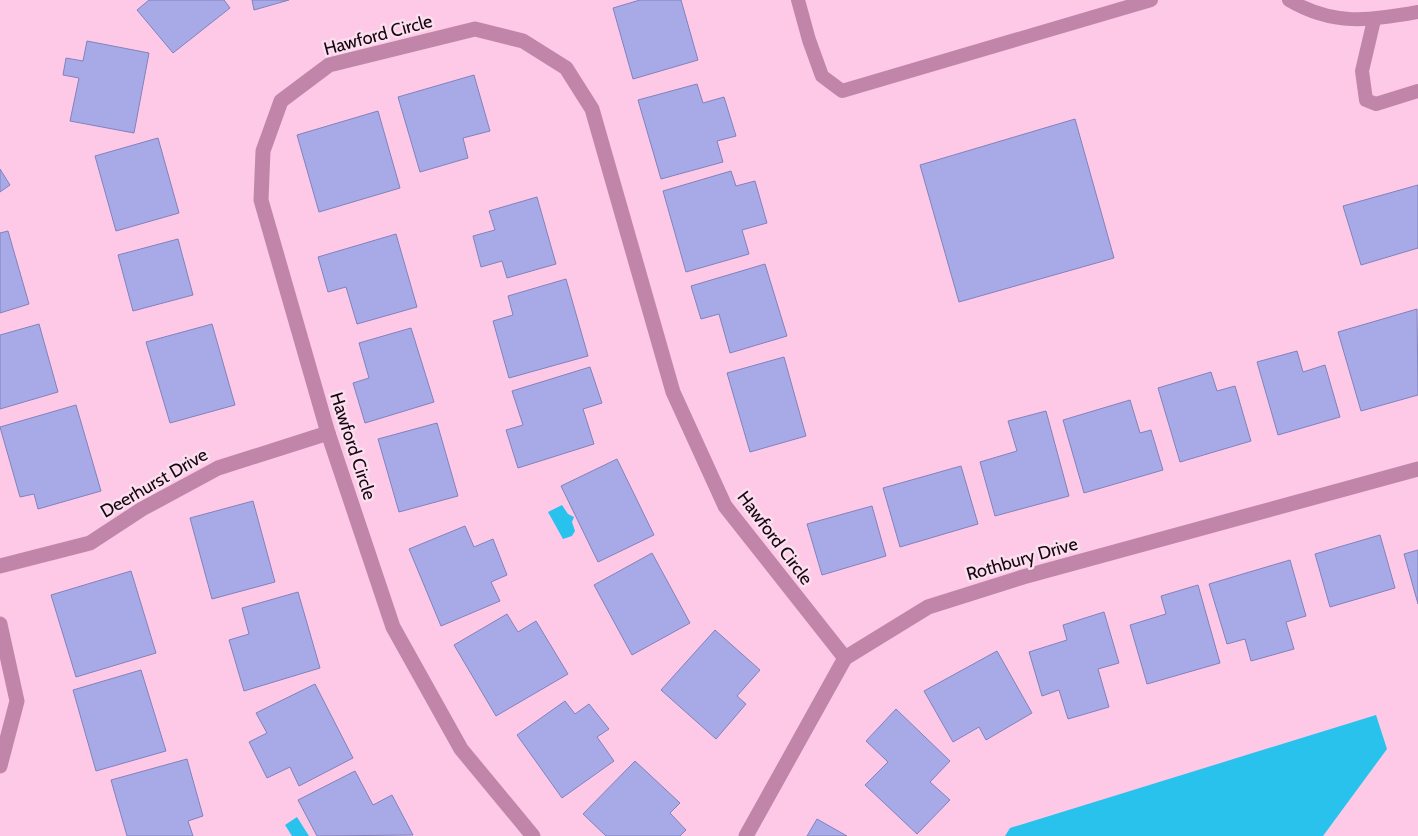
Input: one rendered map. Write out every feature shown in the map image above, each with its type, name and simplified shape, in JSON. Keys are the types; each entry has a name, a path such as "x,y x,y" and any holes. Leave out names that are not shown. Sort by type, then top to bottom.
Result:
{"street":[{"name":"Hawford Circle","path":"533,836 461,750 393,627 328,433 261,200 263,151 281,101 329,65 475,29 523,41 566,68 592,109 673,392 725,506 844,658"},
{"name":"Deerhurst Drive","path":"0,566 90,543 142,509 218,468 328,433"},
{"name":"Rothbury Drive","path":"844,658 928,608 1023,577 1418,469"},
{"path":"0,624 17,701 0,766"},
{"path":"746,836 844,658"}],"lane":[{"path":"798,0 809,40 822,76 842,91 1151,0"},
{"path":"1289,0 1334,19 1374,20 1418,12"},
{"path":"1374,20 1362,71 1366,100 1376,104 1418,91"}],"water":[{"path":"562,505 568,514 574,517 572,522 575,531 572,536 563,539 548,512"},
{"path":"1376,715 1387,749 1323,836 1005,836 1010,828"},
{"path":"297,817 309,836 292,836 285,825"}],"building":[{"path":"149,0 224,0 230,8 173,53 137,10"},
{"path":"252,0 289,0 254,10"},
{"path":"640,0 681,0 698,60 633,79 613,8"},
{"path":"87,41 149,53 134,133 70,121 79,78 63,75 66,58 83,61"},
{"path":"474,75 490,131 463,138 468,158 420,172 398,97"},
{"path":"697,84 703,103 724,97 736,136 717,141 723,162 661,179 638,100"},
{"path":"378,111 400,188 319,212 297,135"},
{"path":"1075,119 1114,258 959,302 920,165"},
{"path":"158,138 179,213 116,231 95,156"},
{"path":"0,169 10,185 0,192"},
{"path":"731,171 736,186 755,181 767,223 742,230 749,254 686,272 663,191"},
{"path":"1418,185 1418,248 1361,265 1343,206"},
{"path":"537,197 556,264 507,278 502,261 481,267 473,236 495,230 489,211"},
{"path":"8,231 29,304 0,313 0,233"},
{"path":"396,234 417,307 357,324 346,287 328,292 318,257"},
{"path":"178,239 193,295 133,311 118,255"},
{"path":"765,264 787,336 730,353 719,314 701,319 691,286"},
{"path":"566,279 588,356 509,378 493,321 513,315 508,296"},
{"path":"1417,309 1418,395 1361,411 1338,332"},
{"path":"39,324 58,392 0,409 0,335"},
{"path":"212,324 235,405 170,423 146,342"},
{"path":"411,328 434,402 365,423 353,383 369,378 359,343"},
{"path":"1297,351 1303,372 1325,365 1340,417 1278,435 1257,362"},
{"path":"784,357 806,436 750,452 727,373"},
{"path":"590,367 602,403 583,409 594,444 518,468 506,430 523,425 512,391"},
{"path":"1211,372 1217,391 1235,386 1251,441 1180,462 1158,388"},
{"path":"1130,400 1140,433 1151,430 1163,470 1084,493 1063,420"},
{"path":"76,405 101,491 38,509 34,494 20,497 0,427"},
{"path":"1046,411 1069,496 995,516 980,462 1017,451 1008,421"},
{"path":"437,423 458,496 399,512 378,439"},
{"path":"617,459 654,535 598,562 561,486"},
{"path":"961,466 978,524 900,547 883,488"},
{"path":"253,501 275,582 212,599 190,518"},
{"path":"872,506 886,556 822,575 807,524"},
{"path":"465,526 474,547 493,539 507,575 491,582 500,601 441,626 409,549"},
{"path":"1380,535 1395,588 1330,607 1315,554"},
{"path":"1418,550 1418,604 1404,554"},
{"path":"652,553 690,623 632,655 594,585"},
{"path":"1290,560 1306,616 1286,622 1294,649 1251,661 1245,639 1227,644 1209,584"},
{"path":"131,571 156,653 76,677 51,595"},
{"path":"1198,585 1220,663 1147,684 1130,625 1166,614 1161,596"},
{"path":"298,592 320,668 244,691 229,640 249,634 242,608"},
{"path":"1104,612 1119,663 1098,669 1109,707 1068,719 1059,690 1042,696 1029,652 1067,640 1063,625"},
{"path":"507,614 518,632 536,621 568,674 496,716 454,645"},
{"path":"715,630 760,670 737,696 746,704 716,739 661,690"},
{"path":"997,651 1032,713 986,740 979,727 953,742 924,691"},
{"path":"141,670 166,751 96,771 73,690"},
{"path":"315,684 353,758 299,786 290,767 267,778 249,742 267,733 256,713"},
{"path":"565,701 575,714 589,704 609,729 597,737 614,761 562,798 517,735"},
{"path":"896,709 950,761 930,782 950,800 917,834 865,785 888,762 866,741"},
{"path":"187,759 203,816 188,821 193,836 127,836 111,780"},
{"path":"635,761 680,803 670,813 686,830 680,836 606,836 583,814"},
{"path":"355,771 373,805 392,795 413,835 317,836 298,800"},
{"path":"817,819 847,836 807,836"}]}
